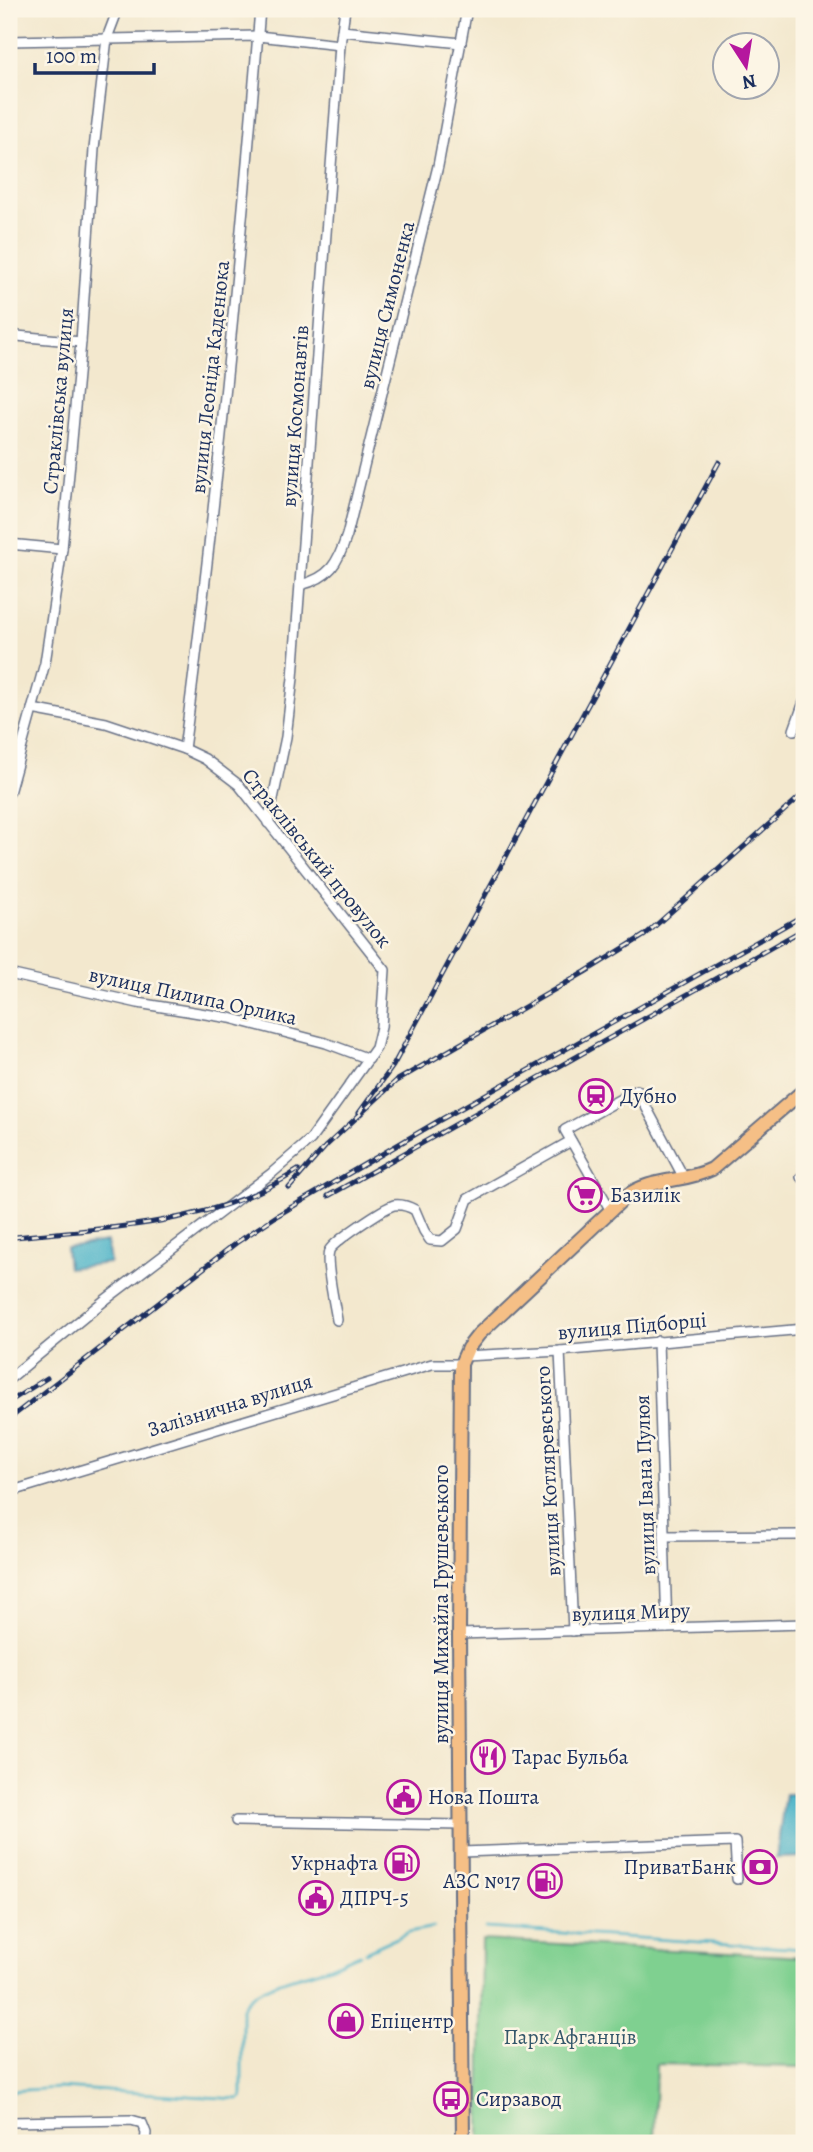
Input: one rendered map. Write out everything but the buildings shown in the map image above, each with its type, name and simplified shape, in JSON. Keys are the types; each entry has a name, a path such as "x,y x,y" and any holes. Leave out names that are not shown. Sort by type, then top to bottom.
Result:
{"main road":[{"path":"462,1360 486,1327 610,1209 641,1187 705,1172 729,1157 804,1090"},
{"name":"вулиця Михайла Грушевського","path":"462,1360 459,1634 463,2143"}],"street":[{"name":"Страклівська вулиця","path":"9,793 45,663 62,549 81,342 94,149 107,38 118,9"},
{"name":"вулиця Леоніда Каденюка","path":"184,749 214,514 260,9"},
{"name":"вулиця Космонавтів","path":"268,823 286,737 345,9"},
{"name":"вулиця Симоненка","path":"300,585 318,580 333,567 347,535 438,166 467,9"},
{"path":"342,31 461,43"},
{"path":"9,41 258,36 340,45"},
{"path":"9,329 16,336 81,342"},
{"path":"9,544 62,549"},
{"path":"794,730 804,702"},
{"name":"Страклівський провулок","path":"9,1379 104,1300 272,1173 311,1139 376,1048 381,1027 385,970 239,785 205,759 184,749 106,723 32,709"},
{"name":"вулиця Пилипа Орлика","path":"9,974 138,1003 230,1018 326,1043 369,1059"},
{"path":"610,1209 565,1130 637,1090 684,1178"},
{"path":"337,1320 328,1257 330,1247 334,1243 381,1210 400,1205 415,1210 430,1240 442,1241 457,1229 468,1199 571,1142"},
{"name":"вулиця Підборці","path":"462,1360 804,1329"},
{"name":"вулиця Івана Пулюя","path":"658,1341 667,1628"},
{"name":"вулиця Котляревського","path":"560,1351 573,1631"},
{"name":"Залізнична вулиця","path":"10,1491 432,1364 462,1360"},
{"path":"664,1536 804,1535"},
{"name":"вулиця Миру","path":"459,1634 804,1624"},
{"path":"236,1821 461,1825"},
{"path":"461,1853 735,1842 737,1879"},
{"path":"9,2122 131,2120 142,2123 145,2138"}],"green space":[{"name":"Парк Афганців","path":"482,1940 804,1957 804,2067 656,2064 654,2143 480,2143"}],"water":[{"path":"107,1242 110,1263 68,1268 66,1248"},
{"path":"785,1794 804,1794 804,1857 776,1858"}],"waterway":[{"path":"365,1952 409,1932 434,1927"},
{"path":"486,1928 804,1949"},
{"path":"9,2091 59,2088 238,2099 242,2097 242,2008 248,2000 268,1987 330,1967 360,1954"}],"railway":[{"path":"359,1113 393,1066 719,462"},
{"path":"289,1188 326,1146 396,1081 645,935 804,793"},
{"path":"9,1419 236,1243 278,1215 440,1120 804,915"},
{"path":"328,1196 804,929"},
{"path":"15,1237 125,1226 197,1213 266,1189 298,1170"},
{"path":"9,1402 47,1378"}],"place":[{"name":"Дубно","path":"596,1096"},
{"name":"Базилік","path":"585,1195"},
{"name":"Тарас Бульба","path":"488,1757"},
{"name":"Нова Пошта","path":"404,1797"},
{"name":"Укрнафта","path":"402,1863"},
{"name":"ПриватБанк","path":"760,1867"},
{"name":"АЗС №17","path":"545,1881"},
{"name":"ДПРЧ-5","path":"316,1898"},
{"name":"Епіцентр","path":"346,2021"},
{"name":"Сирзавод","path":"451,2099"}]}
